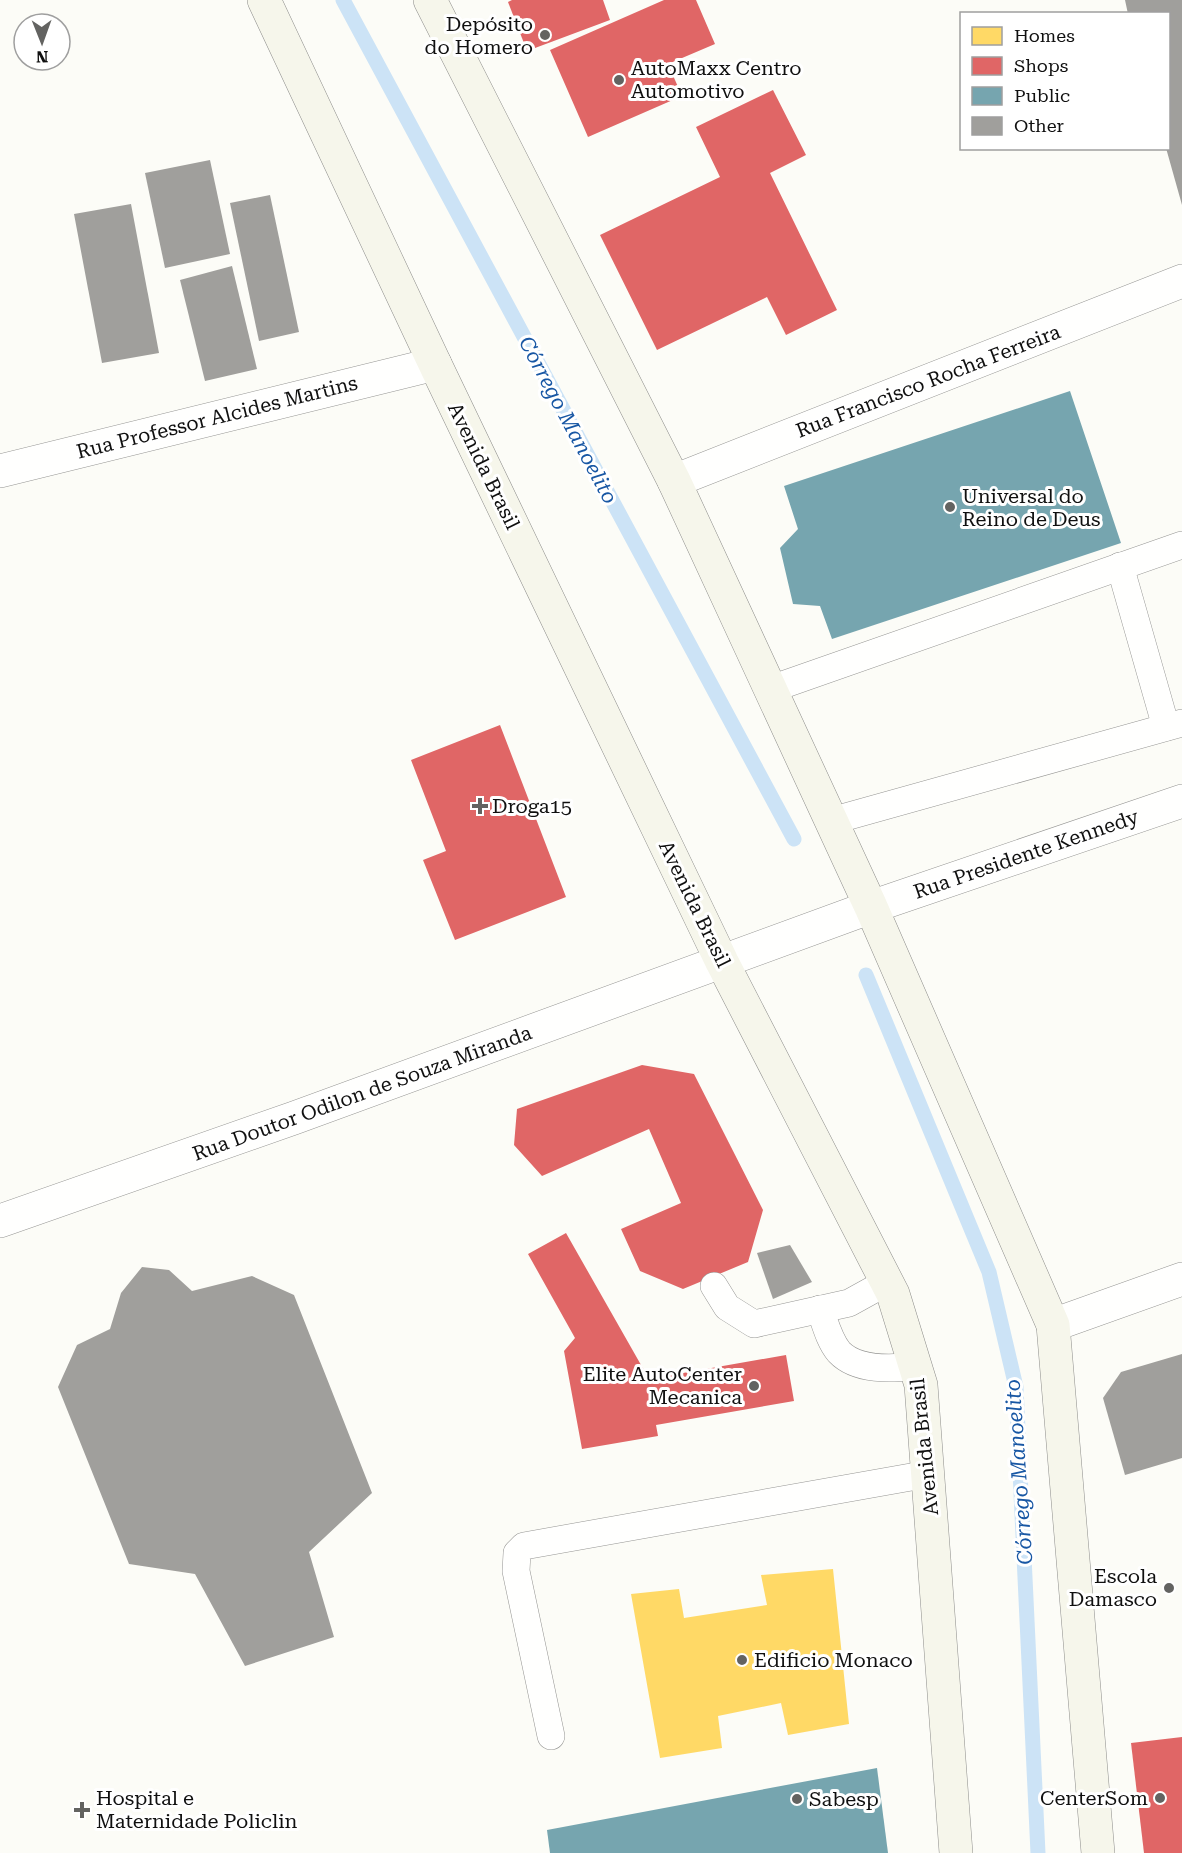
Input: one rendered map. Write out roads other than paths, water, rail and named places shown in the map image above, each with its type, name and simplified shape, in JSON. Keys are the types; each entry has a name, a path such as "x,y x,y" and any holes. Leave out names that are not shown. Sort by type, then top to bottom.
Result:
{"main road":[{"name":"Avenida Brasil","path":"264,0 435,364 722,962 887,1282 921,1385 957,1853"},
{"path":"430,0 674,481 871,907 1053,1325 1098,1853"}],"street":[{"name":"Rua Francisco Rocha Ferreira","path":"674,481 1182,281"},
{"name":"Rua Professor Alcides Martins","path":"0,471 435,364"},
{"name":"Rua Presidente Kennedy","path":"722,962 871,907 1182,801"},
{"name":"Rua Doutor Odilon de Souza Miranda","path":"0,1221 305,1114 722,962"},
{"path":"1053,1325 1182,1279"}],"lane":[{"path":"771,689 1182,545"},
{"path":"831,821 1174,725 1120,566"},
{"path":"714,1286 727,1307 754,1324 849,1303 887,1282"},
{"path":"820,1309 828,1332 840,1353 860,1363 886,1370 916,1366"},
{"path":"551,1736 516,1571 517,1553 524,1546 928,1474"}],"waterway":[{"name":"Córrego Manoelito","path":"343,0 794,839"},
{"name":"Córrego Manoelito","path":"866,975 989,1272 1016,1387 1038,1853"}],"place":[{"name":"Depósito do Homero","path":"545,35"},
{"name":"AutoMaxx Centro Automotivo","path":"619,80"},
{"name":"Universal do Reino de Deus","path":"950,507"},
{"name":"Droga15","path":"480,806"},
{"name":"Elite AutoCenter Mecanica","path":"754,1386"},
{"name":"Escola Damasco","path":"1169,1588"},
{"name":"Edificio Monaco","path":"742,1660"},
{"name":"CenterSom","path":"1160,1798"},
{"name":"Sabesp","path":"797,1799"},
{"name":"Hospital e Maternidade Policlin","path":"82,1810"}]}
